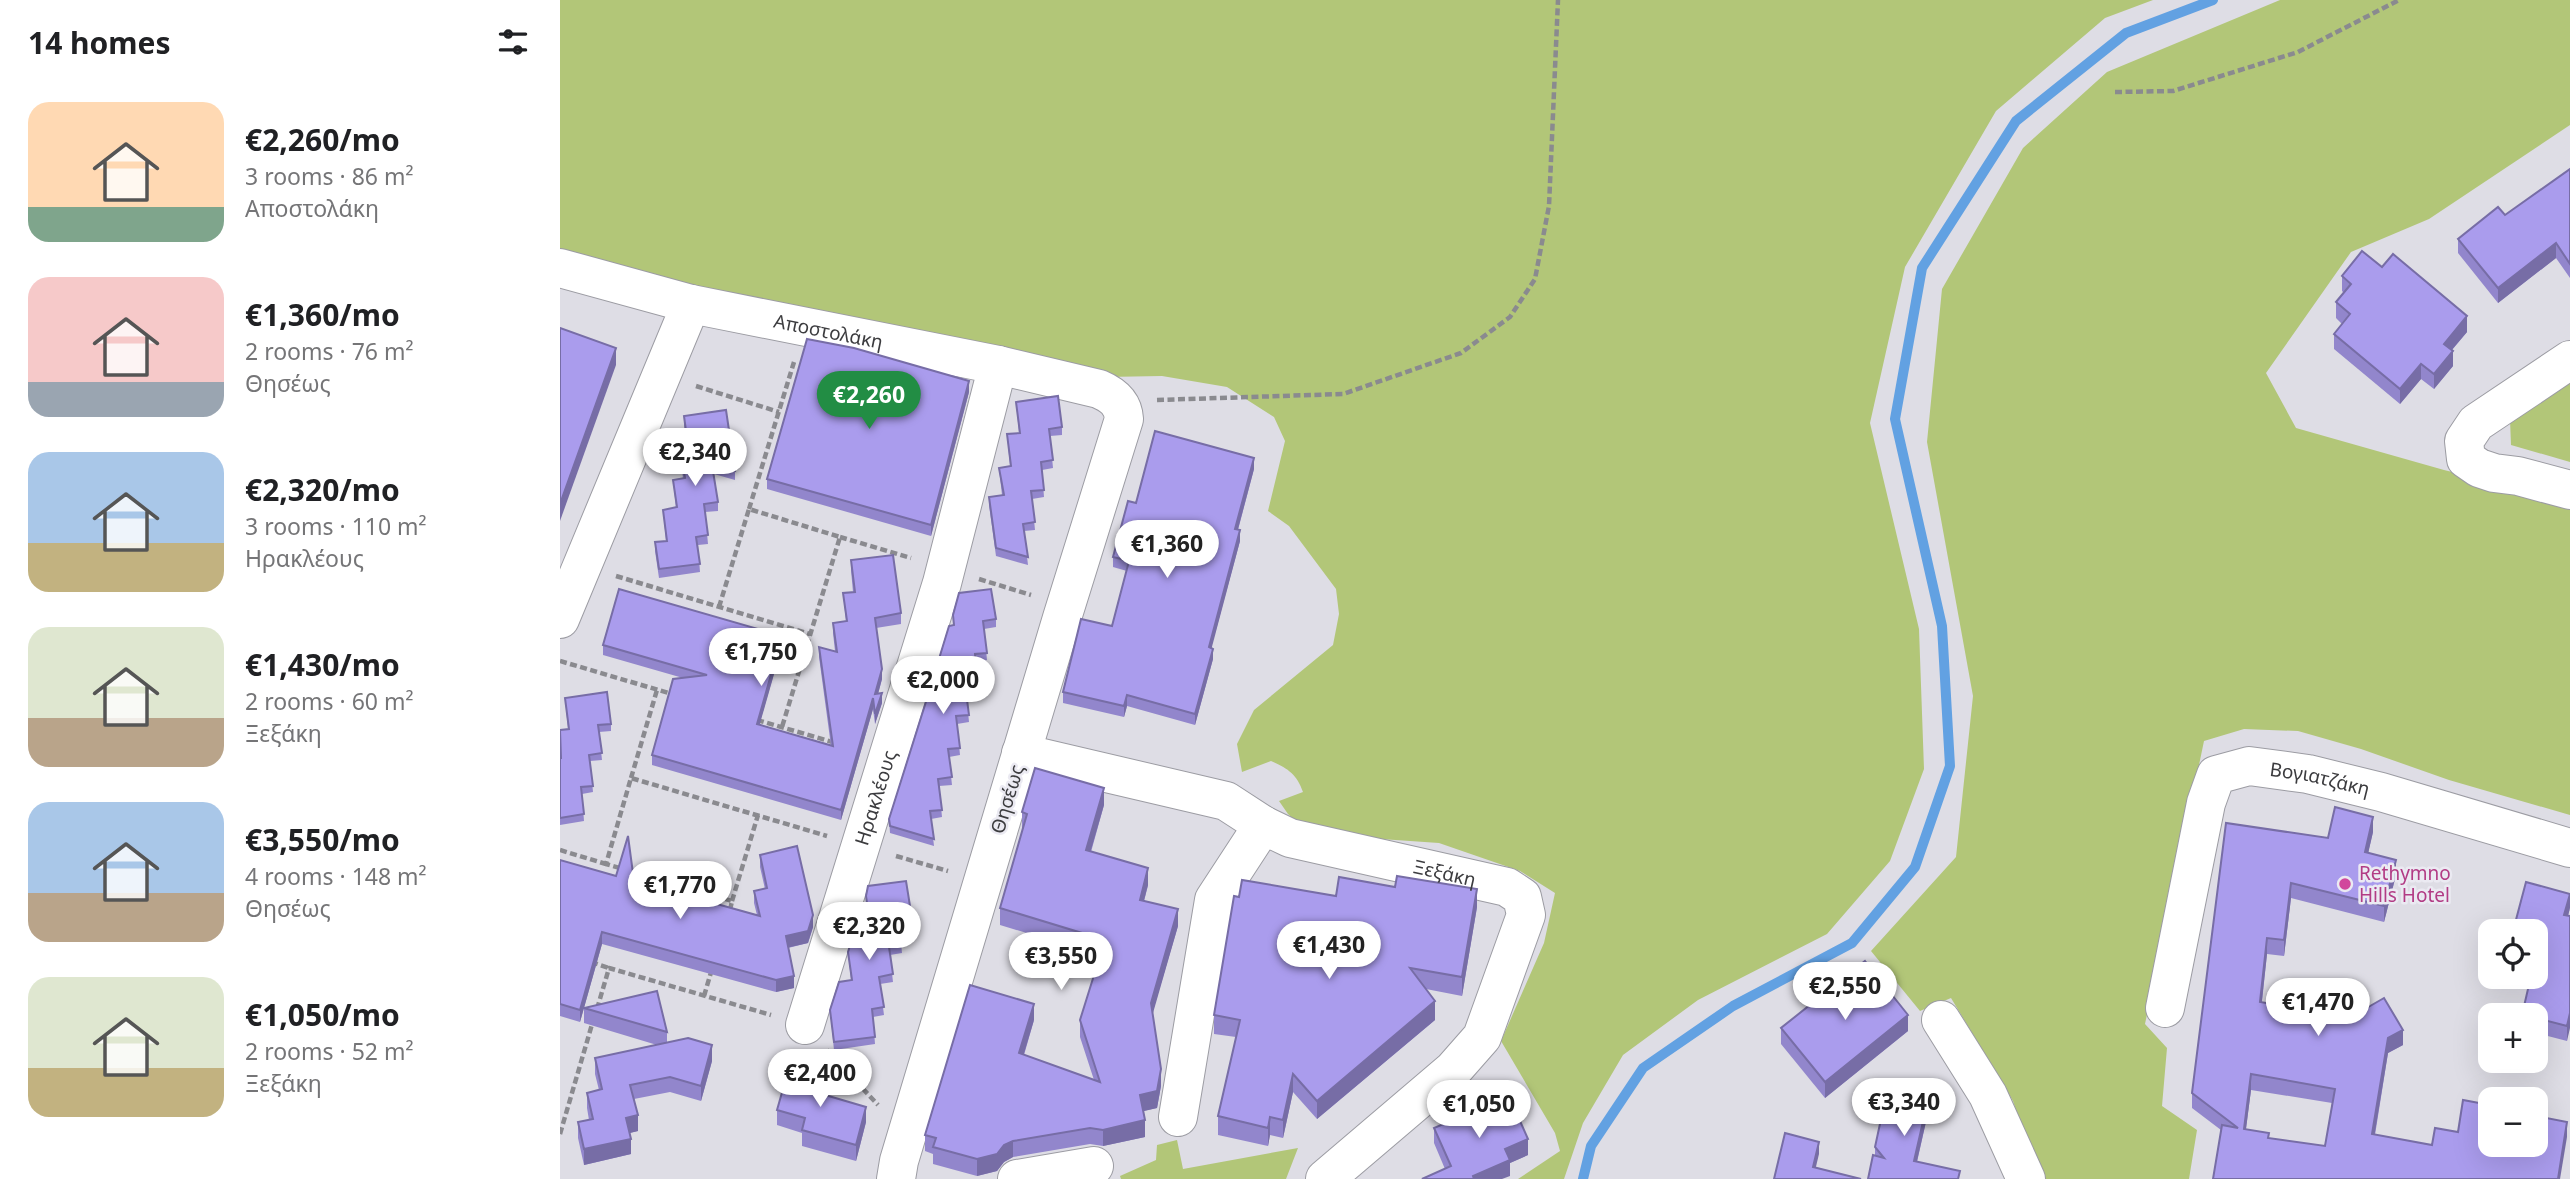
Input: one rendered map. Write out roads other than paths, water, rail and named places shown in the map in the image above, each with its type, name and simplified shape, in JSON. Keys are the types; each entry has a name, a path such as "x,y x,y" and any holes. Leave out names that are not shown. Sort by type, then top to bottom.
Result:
{"street":[{"name":"Αποστολάκη","path":"560,268 691,304 998,365 1098,389 1112,395 1121,411"},
{"path":"560,619 691,304"},
{"path":"2570,360 2476,423 2464,441 2466,459 2479,468 2570,490"},
{"name":"Ηρακλέους","path":"805,1025 942,583 998,365"},
{"name":"Θησέως","path":"897,1179 899,1161 1121,411"},
{"name":"Ξεξάκη","path":"1021,753 1226,802 1290,838 1507,887 1522,897 1526,915 1482,1037 1453,1070 1325,1179"},
{"name":"Βογιατζάκη","path":"2165,1008 2206,803 2216,775 2249,766 2308,774 2381,792 2570,848"},
{"path":"1178,1117 1214,900 1263,825"},
{"path":"1941,1020 1988,1095 2026,1179"},
{"path":"1017,1179 1094,1166"}],"waterway":[{"path":"1583,1179 1591,1146 1643,1068 1733,1006 1852,943 1915,867 1950,766 1942,626 1895,419 1922,268 2016,121 2126,33 2213,0"}],"place":[{"name":"Rethymno Hills Hotel","path":"2345,884"}]}
